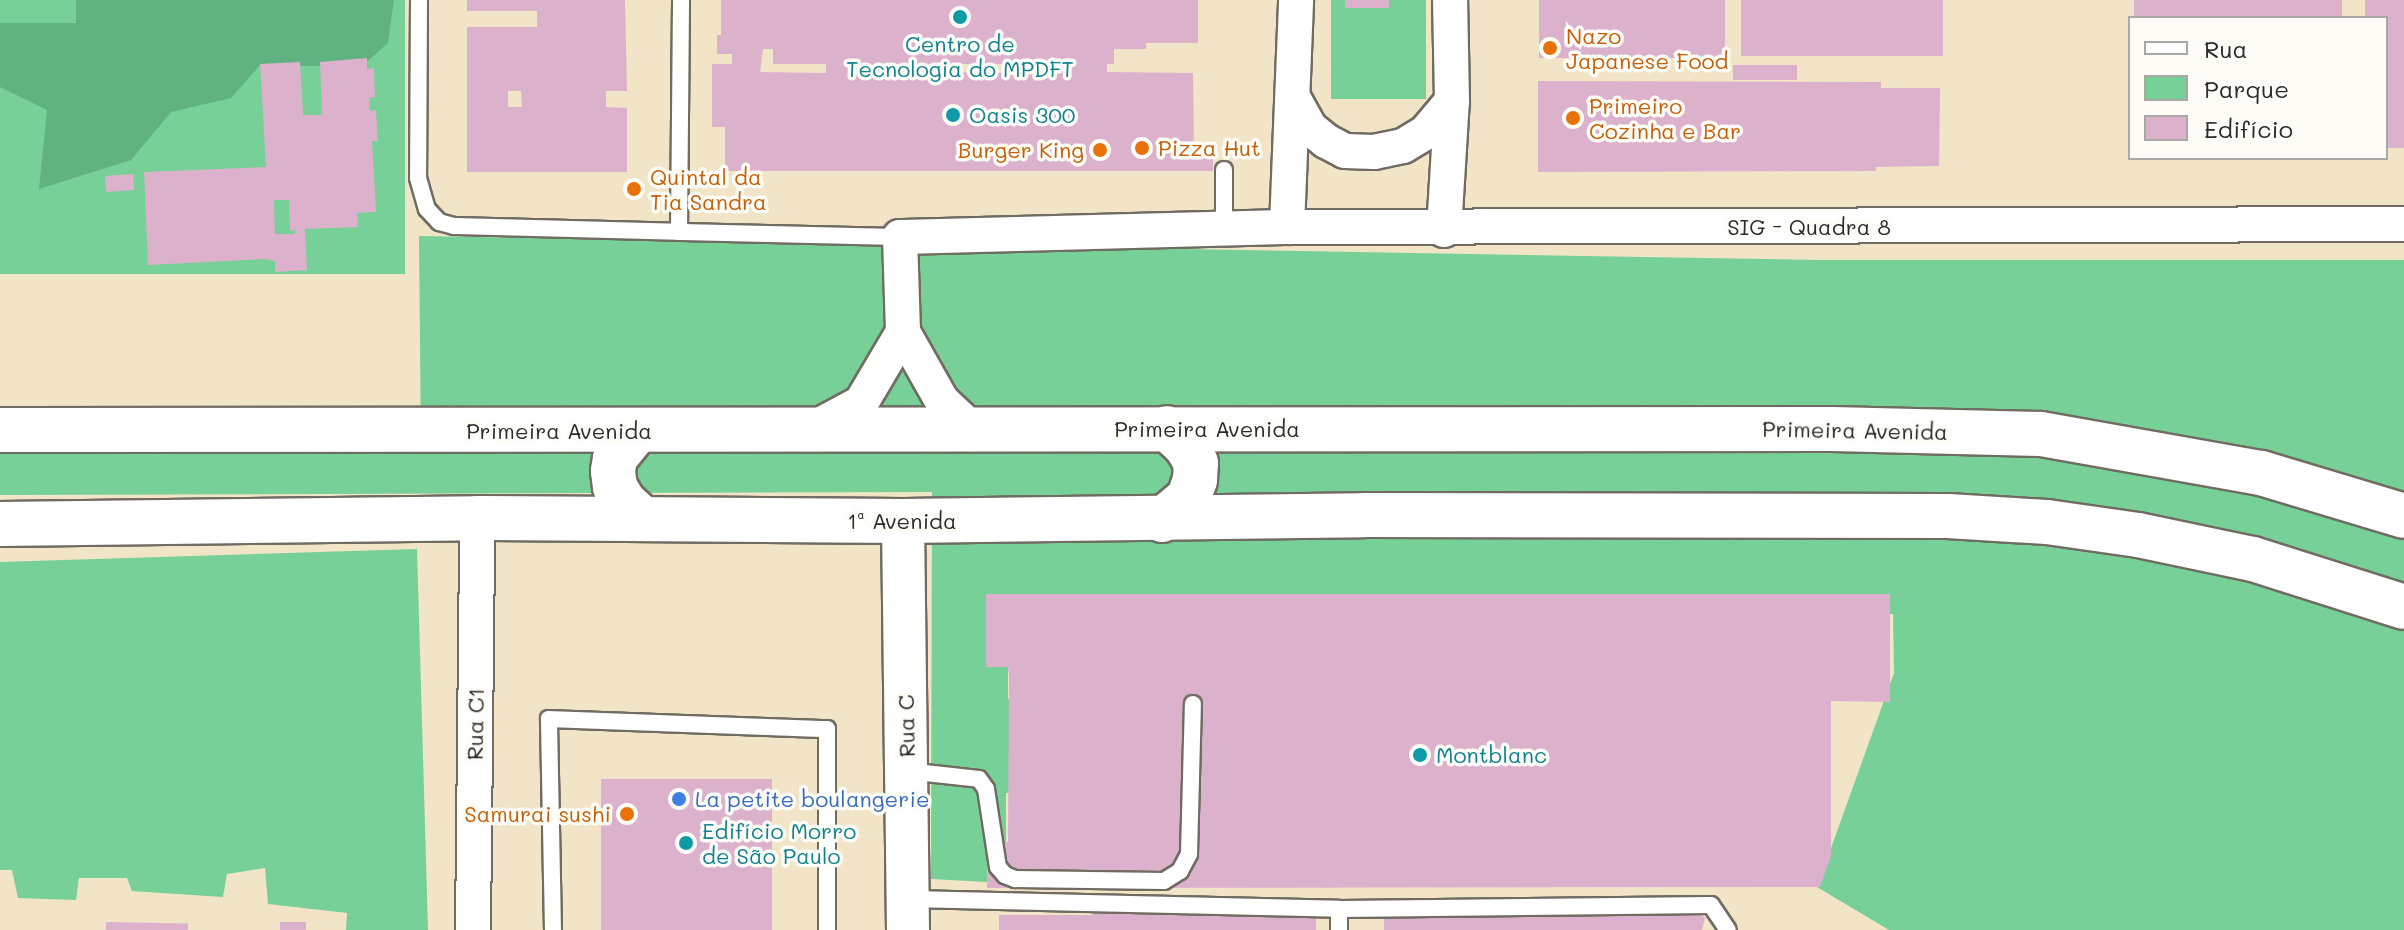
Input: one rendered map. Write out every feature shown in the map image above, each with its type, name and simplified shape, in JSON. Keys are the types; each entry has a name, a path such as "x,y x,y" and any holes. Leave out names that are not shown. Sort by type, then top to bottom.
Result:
{"main road":[{"path":"1162,520 1189,497 1195,480 1196,463 1186,446 1167,428"},
{"name":"Primeira Avenida","path":"0,430 1832,429 2041,434 2261,473 2404,516"},
{"path":"636,432 615,458 613,471 615,487 624,502 642,518"},
{"path":"1162,520 1364,515 1764,515 1948,516 2047,522 2253,559 2404,607"},
{"path":"0,524 642,518"},
{"name":"1ª Avenida","path":"642,518 1162,520"}],"street":[{"path":"1287,227 1295,101 1296,0"},
{"path":"1444,230 1452,101 1450,0"},
{"path":"1295,101 1310,128 1326,141 1345,151 1374,152 1403,146 1426,132 1452,101"},
{"name":"SIG - Quadra 8","path":"900,237 1287,227 1444,230 2404,224"},
{"path":"900,237 903,332 942,401 974,431"},
{"path":"809,431 861,403 903,332"},
{"name":"Rua C1","path":"473,930 477,518"},
{"name":"Rua C","path":"903,521 911,921"}],"lane":[{"path":"419,0 418,178 427,209 439,222 454,226 900,237"},
{"path":"679,232 681,0"},
{"path":"1224,170 1224,229"},
{"path":"906,771 979,779 986,789 998,867 1005,875 1015,879 1164,881 1180,871 1189,854 1193,704"},
{"path":"553,930 549,719 827,729 827,930"},
{"path":"911,921 1339,909 1711,905 1728,930"},
{"path":"1339,909 1339,930"}],"green space":[{"path":"0,0 405,0 405,274 0,274"},
{"path":"76,0 394,0 388,43 362,66 259,66 231,98 171,112 131,160 39,189 47,110 0,87 0,23 76,23"},
{"path":"1331,0 1426,0 1426,99 1331,99"},
{"path":"419,236 1820,260 2404,260 2404,930 1889,930 1817,887 1894,673 1893,614 1008,630 1008,699 1109,699 1109,794 1006,793 1006,883 931,879 932,492 0,495 0,449 421,449"},
{"path":"417,549 428,930 346,930 347,913 268,904 265,868 227,874 223,897 132,891 127,878 79,878 76,900 18,898 12,870 0,870 0,562"}],"building":[{"path":"467,0 625,0 627,91 606,91 606,107 627,108 627,172 467,172 467,27 537,27 537,11 467,11","holes":["508,91 521,91 522,107 508,107"]},
{"name":"Oasis 300","path":"721,0 1198,0 1198,43 1146,43 1146,49 1114,49 1114,64 1107,64 1107,72 1193,73 1194,154 1213,154 1213,171 725,171 725,127 712,127 712,64 732,64 732,54 717,54 717,35 721,35","holes":["763,49 773,49 773,64 826,64 826,73 760,72","879,64 1054,64 1054,73 879,72"]},
{"path":"1345,0 1389,0 1389,8 1345,8"},
{"path":"1539,0 1725,0 1725,58 1539,58"},
{"path":"1741,0 1943,0 1943,56 1741,56"},
{"path":"2134,0 2342,0 2342,16 2134,16"},
{"path":"2365,0 2404,0 2404,148 2388,148 2388,16 2365,16"},
{"path":"367,58 367,69 374,68 375,97 369,98 370,111 376,110 378,141 372,141 376,212 357,213 358,227 305,229 307,270 275,272 275,261 265,259 148,265 144,172 266,167 260,64 300,62 303,115 322,115 320,62","holes":["274,200 289,200 290,231 295,230 295,234 275,234"]},
{"path":"1733,65 1797,65 1797,80 1733,80"},
{"path":"1538,81 1881,82 1881,88 1940,88 1939,166 1876,167 1876,171 1538,172"},
{"path":"133,174 134,190 106,192 105,176"},
{"name":"Montblanc","path":"986,594 1890,594 1890,702 1831,701 1831,856 1820,887 987,888 987,842 1008,842 1009,676 1008,667 986,667"},
{"name":"Edifício Morro de São Paulo","path":"601,779 772,779 772,930 601,930"},
{"path":"1608,909 1609,916 1702,915 1705,918 1702,930 1384,930 1384,915"},
{"path":"1092,910 1316,915 1316,930 999,930 999,915 1092,915"},
{"path":"106,922 188,923 188,930 106,930"},
{"path":"280,922 306,922 306,930 280,930"}],"place":[{"name":"Centro de Tecnologia do MPDFT","path":"960,17"},
{"name":"Nazo Japanese Food","path":"1550,48"},
{"name":"Oasis 300","path":"953,115"},
{"name":"Primeiro Cozinha e Bar","path":"1573,118"},
{"name":"Pizza Hut","path":"1142,148"},
{"name":"Burger King","path":"1100,150"},
{"name":"Quintal da Tia Sandra","path":"634,189"},
{"name":"Montblanc","path":"1420,755"},
{"name":"La petite boulangerie","path":"679,799"},
{"name":"Samurai sushi","path":"627,814"},
{"name":"Edifício Morro de São Paulo","path":"686,843"}]}
